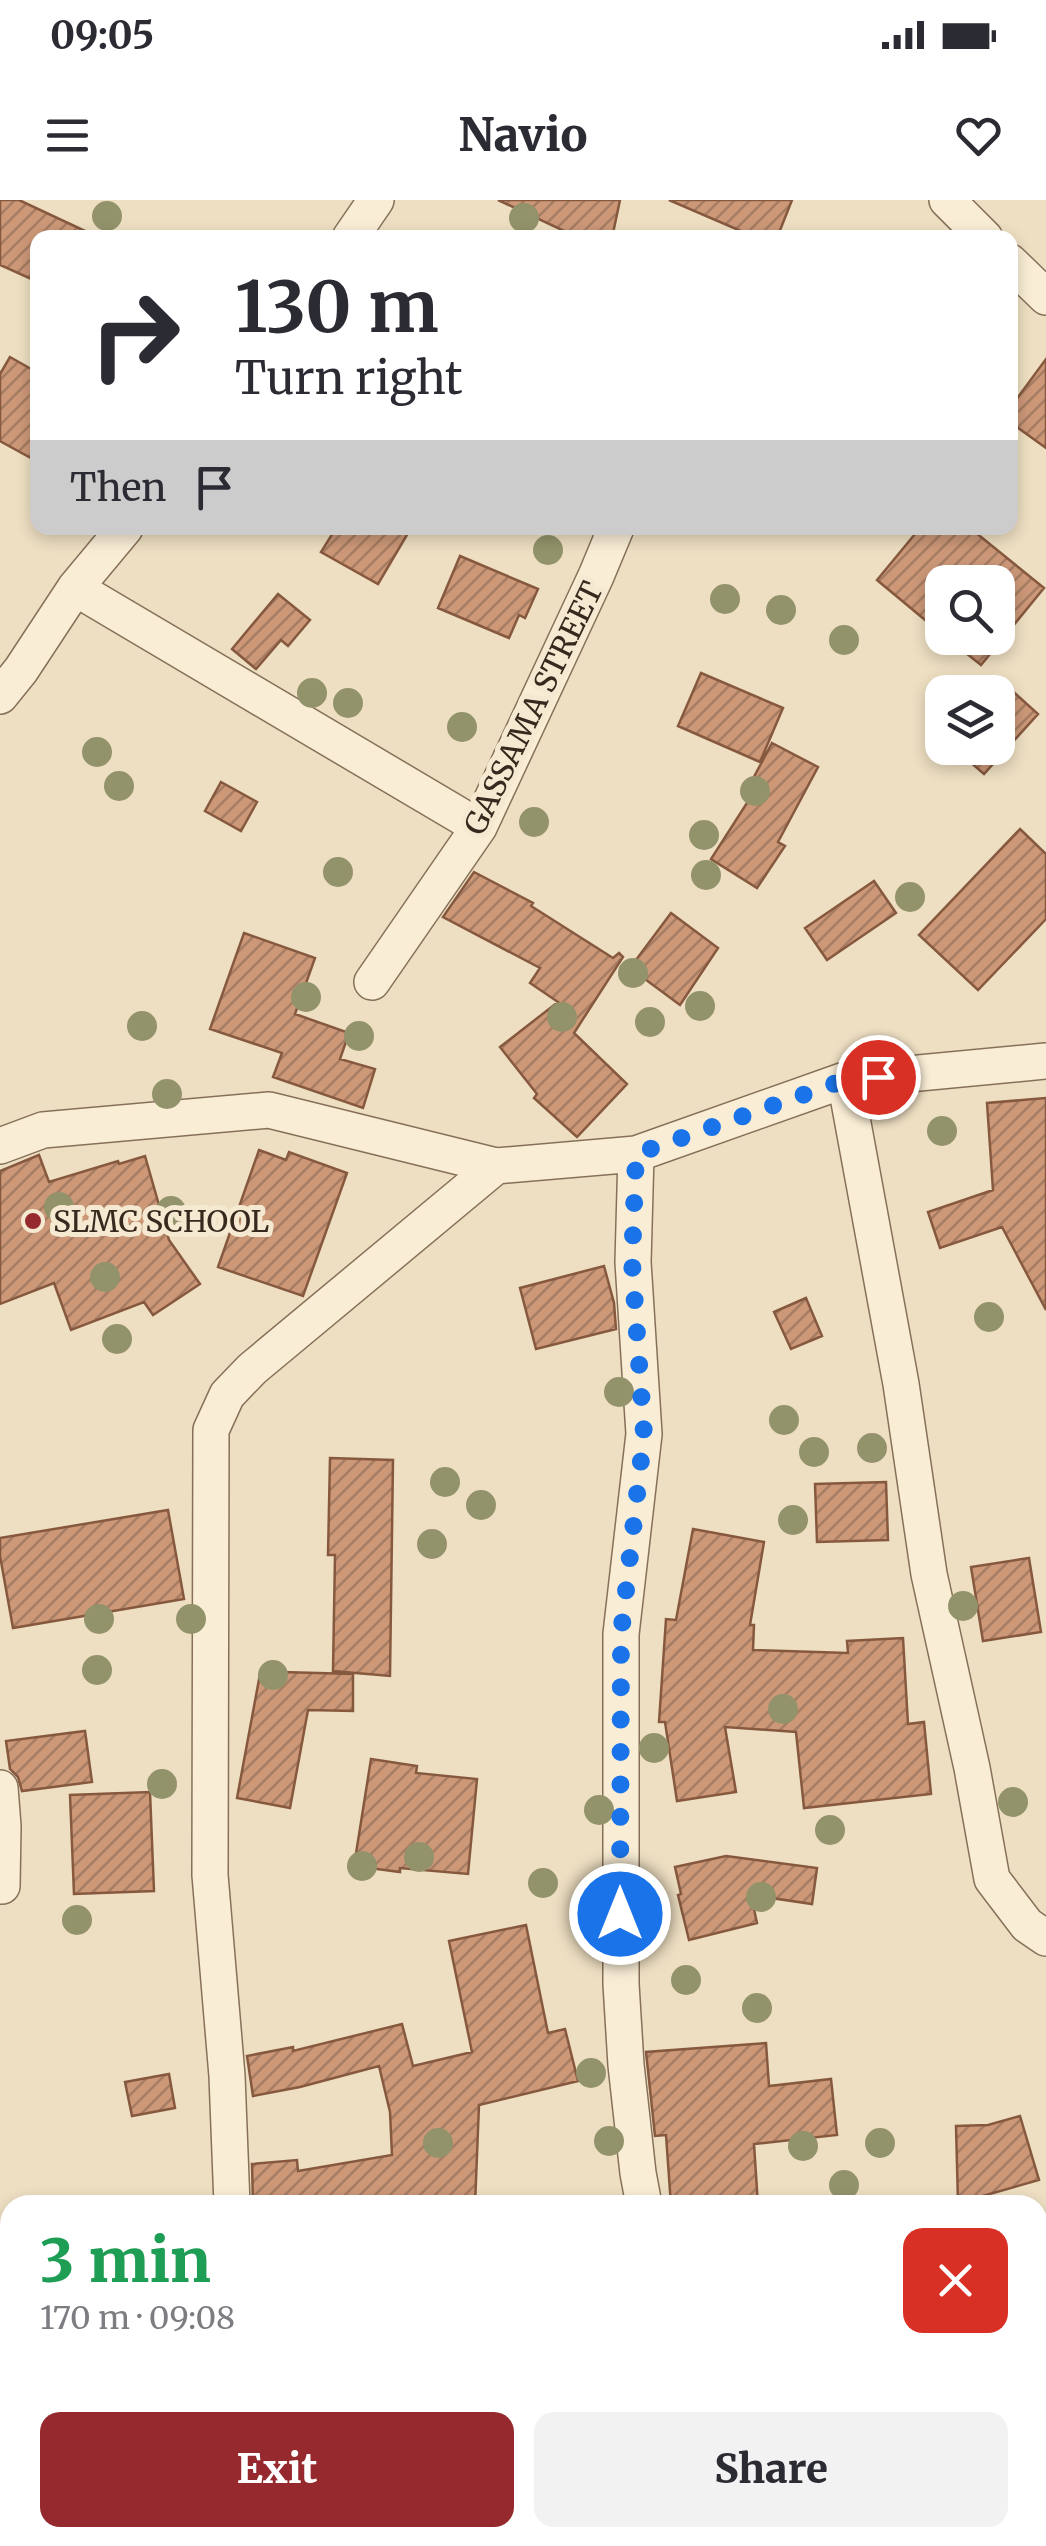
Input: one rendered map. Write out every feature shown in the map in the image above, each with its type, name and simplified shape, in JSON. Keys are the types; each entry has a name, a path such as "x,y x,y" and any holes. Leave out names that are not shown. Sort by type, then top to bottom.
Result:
{"street":[{"path":"355,230 376,200"},
{"path":"947,200 977,230"},
{"path":"1018,270 1046,297"},
{"path":"1018,304 1046,309"},
{"path":"0,696 75,588 119,535"},
{"name":"GASSAMA STREET","path":"372,982 480,827 613,535"},
{"path":"75,588 480,827"},
{"path":"0,1146 43,1130 269,1110 496,1166 636,1154 845,1080 1046,1061"},
{"path":"845,1080 901,1384 929,1574 992,1879 1027,1925 1046,1938"},
{"path":"636,1154 632,1262 644,1434 621,1634 621,1984 626,2065 642,2195"},
{"path":"232,2195 227,2076 210,1875 211,1430 227,1395 252,1369 496,1166"},
{"path":"0,1788 2,1886"}],"building":[{"path":"0,200 19,200 83,230 30,230 30,278 0,265"},
{"path":"498,200 620,200 614,230 562,230"},
{"path":"669,200 792,200 780,230 738,230"},
{"path":"10,357 30,368 30,458 0,441 0,374"},
{"path":"1046,359 1046,448 1018,428 1018,397"},
{"path":"332,535 407,535 378,584 321,552"},
{"path":"914,535 979,535 1044,588 1015,623 1015,565 925,565 925,620 877,580"},
{"path":"460,556 538,589 525,618 519,615 509,638 438,608"},
{"path":"278,594 310,620 288,646 281,640 256,669 232,649"},
{"path":"968,655 989,655 981,665"},
{"path":"701,673 783,708 760,762 678,726"},
{"path":"1015,693 1038,714 1015,740"},
{"path":"772,743 818,767 778,842 785,846 757,888 711,859 754,792 748,788"},
{"path":"974,765 992,765 984,774"},
{"path":"221,782 257,802 241,831 205,811"},
{"path":"1020,829 1046,854 1046,919 978,990 919,935"},
{"path":"474,872 533,903 531,906 613,958 619,953 623,957 574,1033 627,1084 577,1137 534,1098 537,1094 500,1047 558,1002 530,983 540,968 443,917"},
{"path":"874,881 896,913 827,960 805,928"},
{"path":"671,913 718,948 680,1005 630,968"},
{"path":"244,933 315,958 295,1014 349,1033 340,1059 375,1069 363,1108 273,1077 282,1053 210,1029"},
{"path":"1046,1098 1046,1310 1002,1227 940,1248 928,1212 993,1190 987,1103"},
{"path":"259,1150 286,1160 289,1152 347,1173 303,1296 218,1267"},
{"path":"39,1155 49,1182 145,1156 169,1240 200,1284 153,1315 144,1302 71,1330 54,1283 0,1304 0,1171"},
{"path":"604,1266 616,1329 536,1349 520,1288"},
{"path":"806,1298 822,1336 791,1349 774,1312"},
{"path":"330,1458 393,1460 390,1676 333,1671 335,1555 328,1555"},
{"path":"886,1482 888,1540 817,1542 815,1484"},
{"path":"168,1510 184,1599 13,1628 0,1538"},
{"path":"693,1529 764,1542 750,1625 754,1625 753,1650 848,1653 847,1641 903,1638 908,1724 924,1722 931,1794 804,1808 796,1732 725,1727 736,1792 677,1801 665,1722 659,1722 666,1619 676,1620"},
{"path":"1029,1558 1041,1632 983,1641 971,1567"},
{"path":"260,1674 353,1674 353,1711 308,1710 290,1808 237,1798"},
{"path":"85,1731 92,1782 22,1791 18,1777 10,1769 6,1741"},
{"path":"371,1759 417,1766 416,1773 477,1779 468,1874 354,1866"},
{"path":"150,1792 154,1891 74,1894 70,1795"},
{"path":"726,1856 817,1868 812,1904 751,1895 757,1923 689,1940 675,1867"},
{"path":"526,1925 548,2033 565,2029 578,2081 479,2105 475,2195 253,2195 252,2164 297,2160 298,2171 392,2155 390,2112 379,2066 253,2096 247,2056 293,2047 293,2051 402,2024 413,2066 472,2052 449,1941"},
{"path":"766,2043 769,2086 831,2079 837,2135 754,2144 757,2195 670,2195 666,2135 655,2136 646,2052"},
{"path":"169,2074 175,2108 132,2116 125,2082"},
{"path":"1020,2116 1039,2180 986,2195 958,2195 956,2126 988,2125"}],"place":[{"name":"SLMC SCHOOL","path":"33,1221"}],"route":[{"path":"620,1914 621,1634 644,1434 632,1262 636,1154 845,1080 878,1077"}]}
